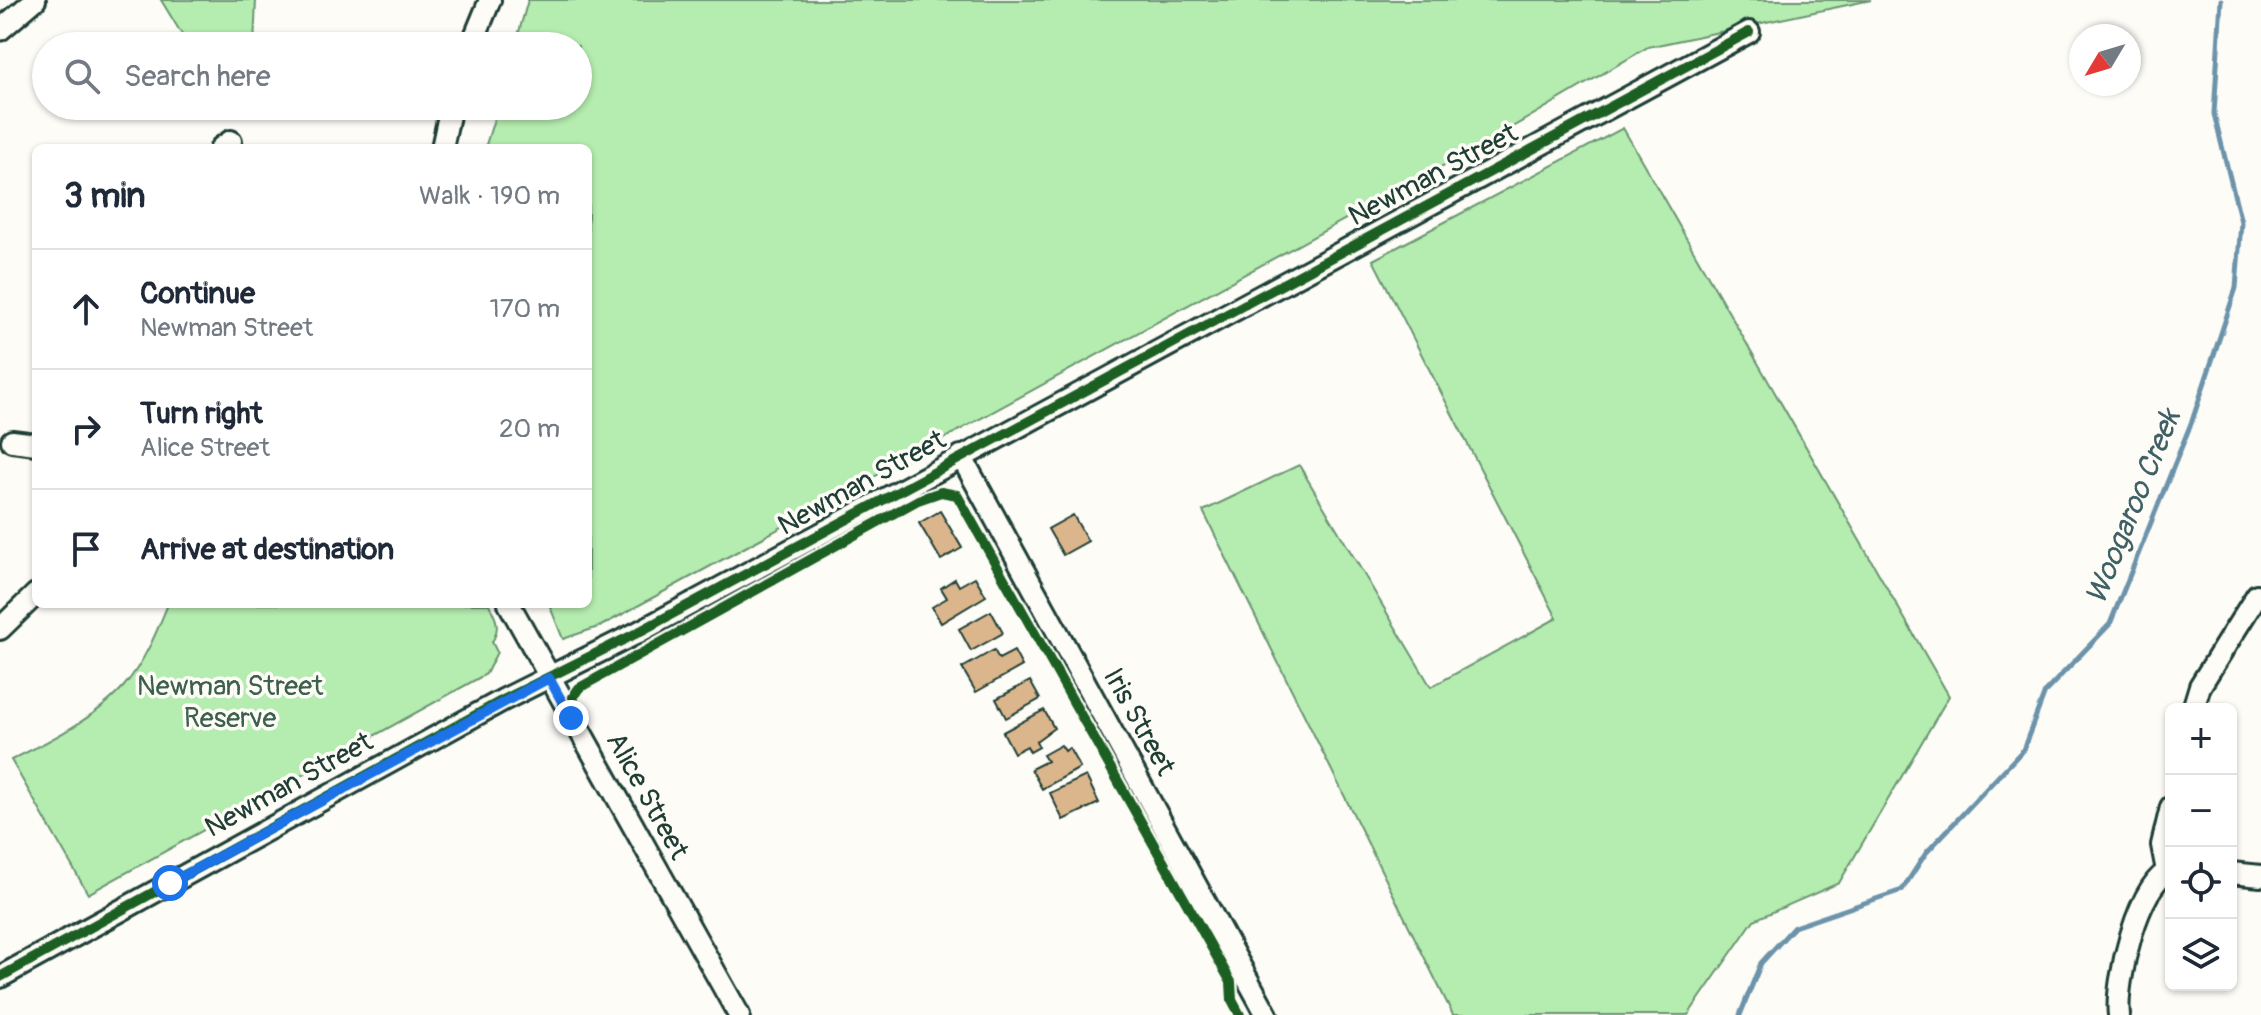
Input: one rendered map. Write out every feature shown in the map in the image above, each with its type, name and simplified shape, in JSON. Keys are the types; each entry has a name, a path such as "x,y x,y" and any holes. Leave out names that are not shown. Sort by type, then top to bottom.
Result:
{"street":[{"path":"0,30 35,0"},
{"path":"477,32 490,0"},
{"name":"Newman Street","path":"0,977 280,822 1749,32"},
{"path":"443,144 448,120"},
{"path":"12,441 32,444"},
{"name":"Iris Street","path":"961,456 1267,1015"},
{"path":"2195,703 2200,686 2257,595"},
{"path":"0,629 32,598"},
{"name":"Alice Street","path":"511,608 739,1015"},
{"path":"2165,832 2162,845 2165,856"},
{"path":"2119,1015 2117,998 2143,898 2153,882 2165,874"},
{"path":"2237,874 2261,876"}],"green space":[{"path":"161,0 256,0 255,32 180,32"},
{"path":"528,0 1871,0 1648,47 1494,138 601,626 563,639 551,608 592,608 592,144 486,144 494,120 592,120 592,32 519,32"},
{"path":"1623,128 1949,696 1839,883 1754,920 1688,1015 1453,1015 1203,511 1299,465 1431,687 1557,618 1373,260"},
{"name":"Newman Street Reserve","path":"166,608 491,608 496,623 492,642 497,652 486,674 88,894 11,760 71,728 113,697 131,677 155,636"}],"building":[{"path":"940,511 962,548 941,560 919,523"},
{"path":"1073,515 1088,541 1063,555 1048,529"},
{"path":"975,577 986,596 941,623 932,607 947,598 941,588 955,579 959,586"},
{"path":"991,611 1003,633 971,651 959,629"},
{"path":"994,650 999,659 1014,651 1022,666 976,692 962,668"},
{"path":"1030,681 1040,699 1006,718 996,699"},
{"path":"1044,710 1054,728 1036,741 1039,747 1030,752 1027,746 1014,753 1003,732"},
{"path":"1061,745 1065,751 1069,748 1080,768 1042,789 1031,769 1047,761 1043,755"},
{"path":"1086,776 1099,803 1063,820 1050,793"}],"waterway":[{"name":"Woogaroo Creek","path":"1740,1015 1761,963 1794,927 1902,890 1926,853 2023,750 2045,692 2110,624 2192,421 2236,288 2241,222 2214,114 2221,0"}],"cycle path":[{"path":"0,977 503,700 635,634 1749,32"},
{"path":"567,710 575,705 573,697 579,688 918,500 941,492 957,495 1231,982 1232,1000 1240,1015"}],"route":[{"path":"170,883 503,700 549,678 571,718"}]}
